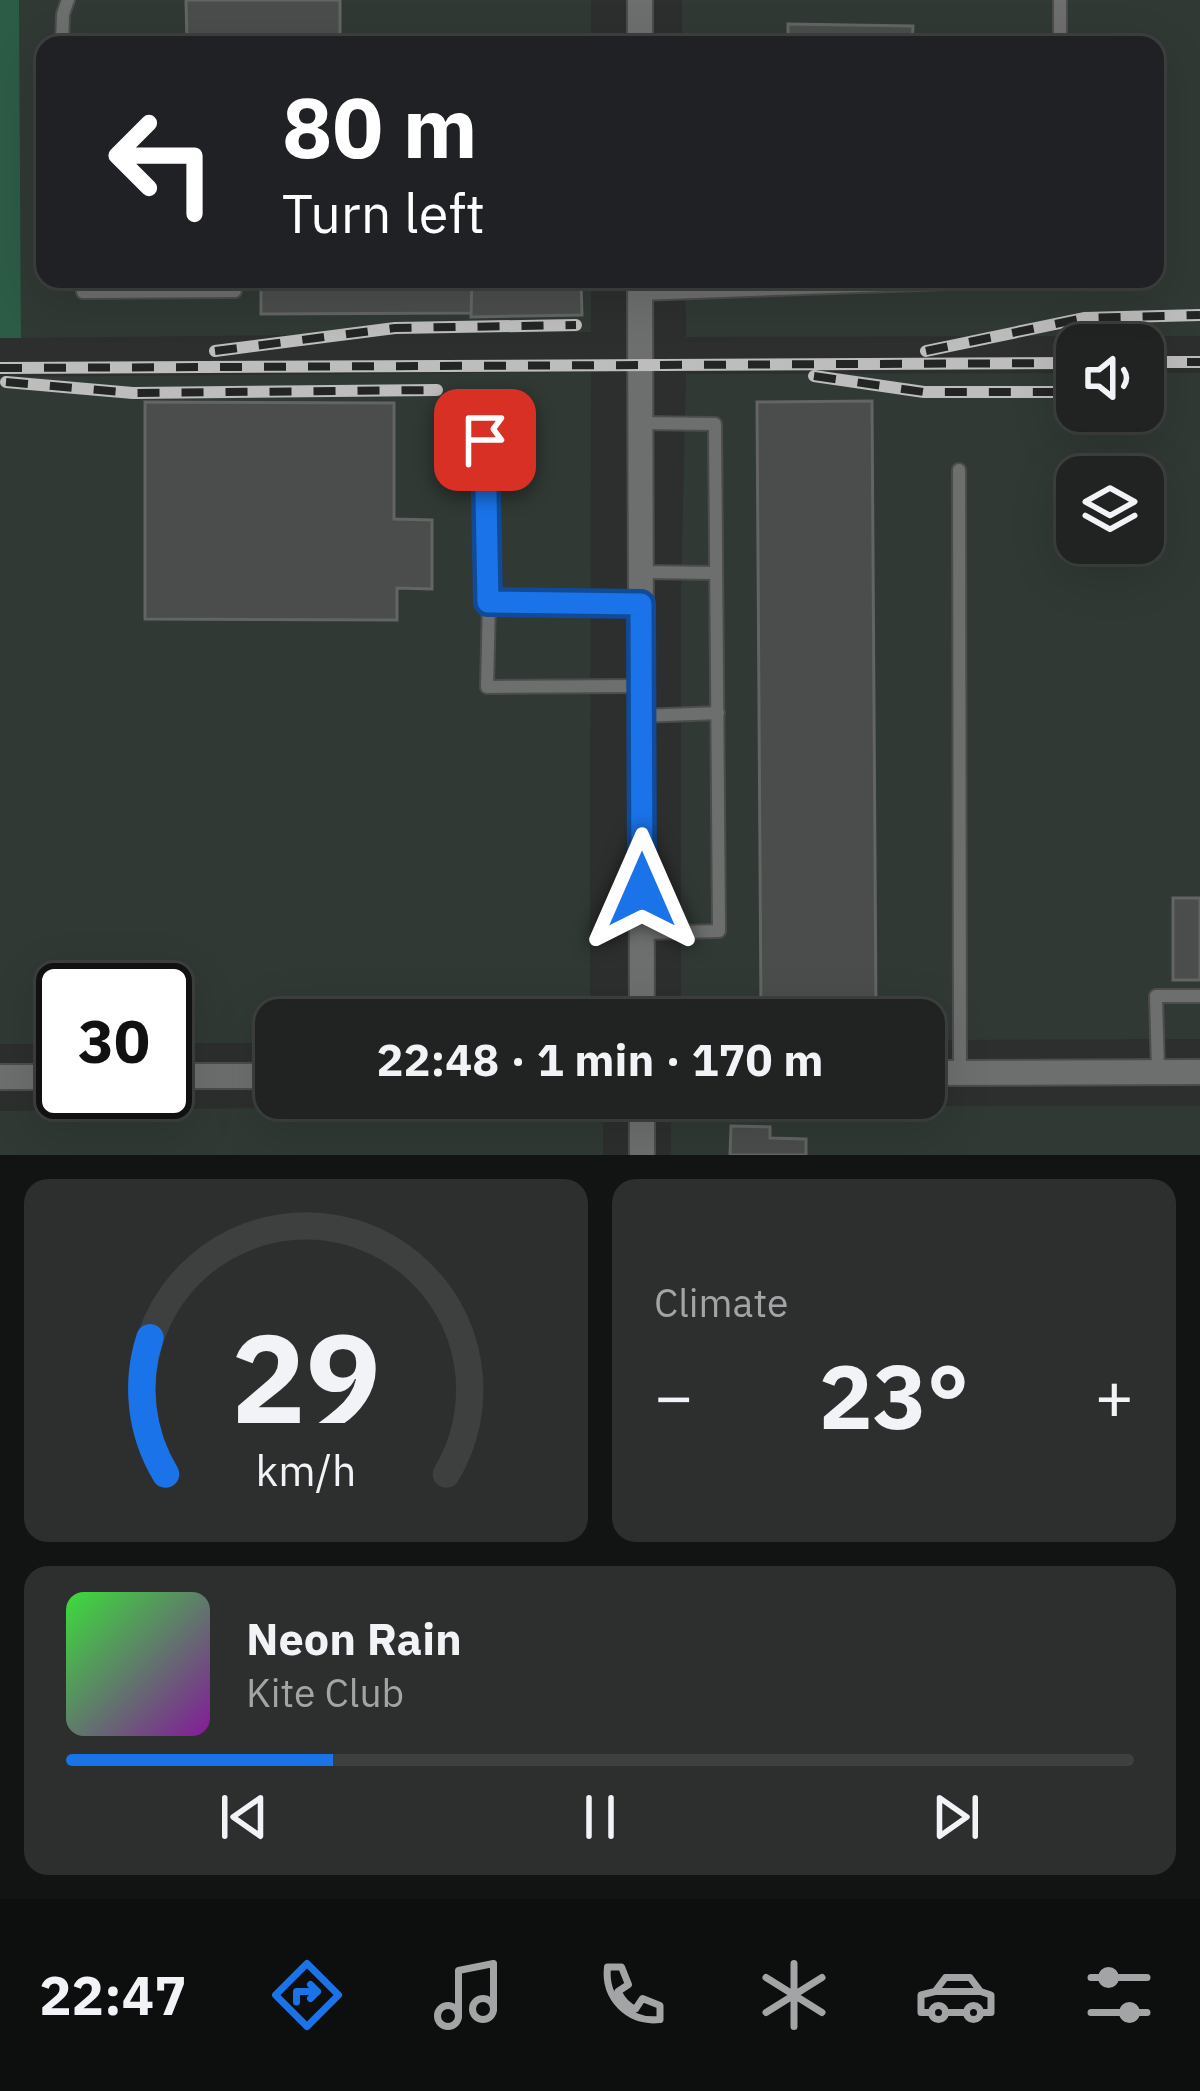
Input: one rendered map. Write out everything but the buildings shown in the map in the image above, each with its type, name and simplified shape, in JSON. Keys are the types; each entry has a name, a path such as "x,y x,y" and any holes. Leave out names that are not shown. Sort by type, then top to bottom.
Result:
{"street":[{"path":"640,0 640,36"},
{"path":"640,288 642,999"},
{"path":"945,1073 1200,1072"},
{"path":"192,1076 255,1076"},
{"path":"0,1077 36,1077"},
{"path":"642,1119 642,1155"}],"lane":[{"path":"62,36 68,0"},
{"path":"1060,0 1060,36"},
{"path":"158,288 235,288"},
{"path":"641,423 715,424 719,932 642,933"},
{"path":"485,440 487,687 641,686"},
{"path":"959,470 960,1073"},
{"path":"641,572 716,573"},
{"path":"488,602 641,604"},
{"path":"641,716 718,713"},
{"path":"1158,1072 1156,996 1200,996"}],"shaded area":[{"path":"19,0 591,0 591,36 36,36 36,288 591,288 591,332 21,338"},
{"path":"682,0 1200,0 1200,336 1164,336 1164,324 1056,324 1056,336 686,337 685,288 1164,288 1164,36 682,36"},
{"path":"591,372 590,999 255,999 255,1043 192,1043 192,963 36,963 36,1044 0,1044 0,377"},
{"path":"1056,373 1056,432 1164,432 1164,373 1200,373 1200,1039 945,1040 945,999 681,999 686,374"},
{"path":"945,1106 1200,1106 1200,1155 671,1155 671,1119 945,1119"},
{"path":"255,1108 255,1119 598,1119 603,1124 603,1155 0,1155 0,1111 36,1111 36,1119 192,1119 192,1109"}],"green space":[{"path":"0,0 19,0 21,338 0,338"}],"railway":[{"path":"926,351 1084,318 1200,315"},
{"path":"215,351 395,328 576,325"},
{"path":"1164,362 1200,362"},
{"path":"0,368 1056,363"},
{"path":"814,376 924,392 1056,392"},
{"path":"6,382 133,393 437,390"}],"route":[{"path":"485,440 488,602 641,604 642,890"}]}
